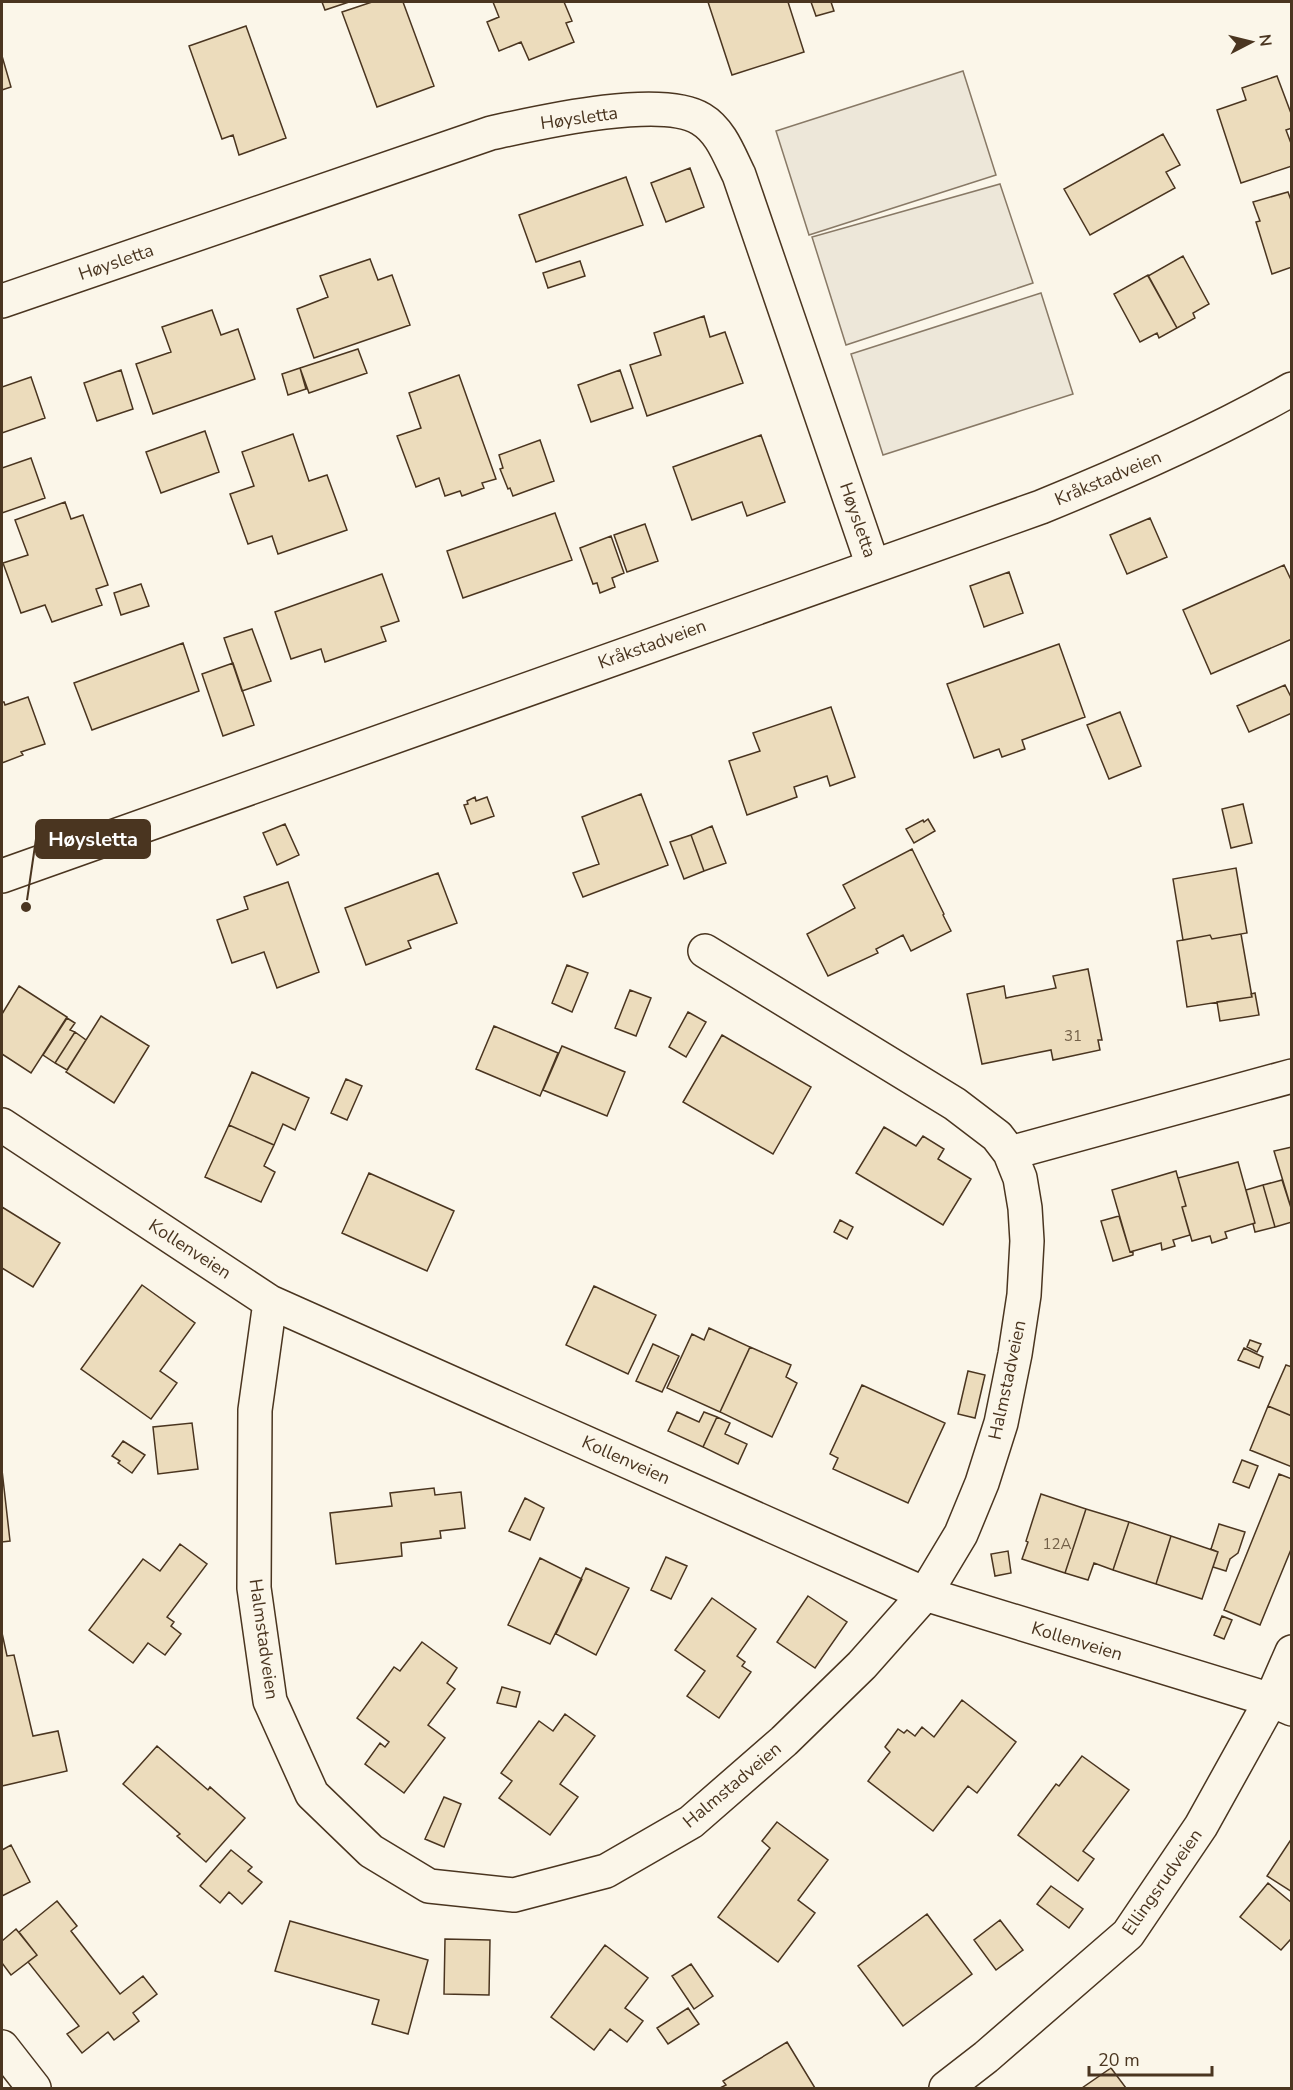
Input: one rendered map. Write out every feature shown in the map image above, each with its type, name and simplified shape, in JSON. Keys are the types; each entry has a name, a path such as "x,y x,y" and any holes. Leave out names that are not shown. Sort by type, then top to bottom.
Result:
{"street":[{"name":"Høysletta","path":"2,301 491,133 589,114 617,111 674,111 690,114 701,119 716,131 748,200 873,566"},
{"name":"Kråkstadveien","path":"2,876 1041,507 1118,476 1200,438 1292,389"},
{"name":"Halmstadveien","path":"270,1302 255,1410 254,1588 270,1701 312,1794 371,1851 429,1886 514,1895 606,1870 691,1822 784,1741 862,1665 925,1594 961,1534 982,1483 1001,1423 1024,1295 1027,1241 1020,1178 1010,1153 997,1136 955,1104 705,951"},
{"path":"1010,1153 1292,1076"},
{"name":"Kollenveien","path":"2,1125 270,1302 925,1594 1281,1705"},
{"name":"Ellingsrudveien","path":"946,2088 986,2057 1128,1934 1281,1705 1292,1652"},
{"path":"2,2047 34,2088"}],"shaded area":[{"path":"963,71 996,175 809,235 776,131"},
{"path":"1000,184 1033,283 846,345 812,237"},
{"path":"1041,293 1073,394 883,455 851,354"}],"building":[{"path":"322,2 349,2 325,10"},
{"path":"372,2 403,2 434,86 377,107 342,12"},
{"path":"493,2 564,2 572,21 566,23 574,42 529,60 521,42 499,51 487,22 499,17"},
{"path":"708,2 788,2 804,52 732,75"},
{"path":"811,2 831,2 834,11 816,16"},
{"path":"246,26 286,138 239,155 233,135 222,139 189,46"},
{"path":"2,56 11,87 2,90"},
{"path":"1277,76 1292,116 1292,128 1286,130 1292,146 1292,166 1241,183 1217,110 1246,100 1242,88"},
{"path":"1163,134 1180,165 1166,172 1175,188 1090,235 1064,189"},
{"path":"690,168 704,207 666,222 651,183"},
{"path":"626,177 643,225 536,262 519,215"},
{"path":"1288,192 1292,203 1292,267 1272,274 1256,222 1260,221 1253,202"},
{"path":"1183,256 1209,304 1193,313 1195,318 1177,328 1148,276"},
{"path":"370,259 378,280 392,275 410,325 314,358 297,309 328,297 320,276"},
{"path":"580,261 585,276 548,288 543,273"},
{"path":"1148,275 1177,328 1159,338 1157,333 1140,342 1114,294"},
{"path":"212,310 221,335 238,329 255,379 153,414 136,364 171,352 162,327"},
{"path":"704,316 710,337 725,332 743,383 647,416 630,365 661,355 654,333"},
{"path":"358,349 367,373 309,393 300,368"},
{"path":"300,368 306,389 288,395 282,374"},
{"path":"121,370 133,409 97,421 84,383"},
{"path":"620,370 633,408 591,422 578,385"},
{"path":"459,375 496,479 482,483 484,488 462,496 460,491 445,496 439,478 416,487 397,436 421,428 409,393"},
{"path":"31,377 45,418 2,433 2,387"},
{"path":"205,431 219,472 161,493 146,452"},
{"path":"293,434 309,481 327,475 347,530 278,554 272,536 248,544 230,494 254,486 242,452"},
{"path":"761,435 785,502 747,516 742,502 692,520 673,467"},
{"path":"540,440 554,481 513,496 500,469 503,468 499,455"},
{"path":"31,458 45,498 2,513 2,468"},
{"path":"65,502 71,519 83,515 108,585 96,589 102,605 52,622 45,605 21,613 3,563 28,555 15,520"},
{"path":"555,513 572,560 463,598 447,551"},
{"path":"1150,518 1167,557 1127,574 1110,535"},
{"path":"645,524 658,561 627,572 614,535"},
{"path":"611,536 624,573 612,578 615,587 600,593 597,583 593,584 580,548"},
{"path":"1284,565 1292,582 1292,639 1211,674 1183,610"},
{"path":"1009,572 1023,613 984,627 970,586"},
{"path":"382,574 399,621 381,627 386,641 325,662 321,649 291,659 275,612"},
{"path":"141,584 149,606 121,615 114,593"},
{"path":"252,629 271,681 242,691 224,638"},
{"path":"183,643 199,691 92,730 74,683"},
{"path":"1059,644 1085,717 1022,740 1025,749 1002,757 999,749 974,758 947,684"},
{"path":"233,663 254,725 223,736 202,674"},
{"path":"1285,685 1292,699 1292,713 1249,732 1237,706"},
{"path":"28,697 45,744 21,752 23,755 2,763 2,702 5,705"},
{"path":"831,707 855,777 830,786 827,776 794,787 797,797 747,815 729,761 760,751 753,733"},
{"path":"1120,712 1141,766 1109,779 1087,725"},
{"path":"641,794 668,865 583,897 573,873 599,864 582,817"},
{"path":"475,797 476,801 487,797 494,816 471,824 464,805"},
{"path":"1243,804 1252,843 1231,848 1222,809"},
{"path":"928,819 935,831 914,843 906,829"},
{"path":"285,824 299,855 277,865 263,833"},
{"path":"712,826 726,863 704,871 691,835"},
{"path":"691,835 704,871 684,879 670,842"},
{"path":"912,849 951,931 911,951 903,935 876,949 878,953 828,976 807,934 855,908 843,885"},
{"path":"1236,868 1247,933 1212,939 1210,935 1183,940 1173,879"},
{"path":"438,873 457,923 408,941 411,948 366,965 345,908"},
{"path":"288,882 319,972 277,988 264,952 232,963 217,920 248,909 244,897"},
{"path":"1241,934 1252,997 1187,1007 1177,941 1210,935 1212,939"},
{"path":"567,965 588,973 572,1012 552,1003"},
{"path":"1088,969 1102,1040 1098,1040 1100,1050 1053,1060 1051,1050 982,1064 967,994 1004,986 1006,998 1056,988 1053,976"},
{"path":"19,986 67,1017 31,1073 2,1054 2,1014"},
{"path":"630,990 651,998 636,1036 615,1028"},
{"path":"1255,993 1259,1015 1220,1021 1217,1002 1252,997 1251,994"},
{"path":"688,1012 706,1022 686,1057 669,1047"},
{"path":"101,1016 149,1046 114,1103 66,1072"},
{"path":"67,1018 75,1023 70,1030 75,1032 55,1063 43,1055"},
{"path":"494,1026 558,1053 540,1096 476,1069"},
{"path":"75,1032 86,1040 67,1070 55,1063"},
{"path":"722,1035 811,1087 773,1154 683,1102"},
{"path":"562,1046 625,1072 607,1116 543,1090"},
{"path":"252,1072 309,1098 295,1130 283,1124 274,1145 229,1125"},
{"path":"346,1079 362,1086 347,1120 331,1113"},
{"path":"229,1125 274,1145 264,1166 275,1172 261,1202 205,1177"},
{"path":"884,1127 916,1146 923,1136 944,1149 938,1159 971,1179 943,1225 856,1173"},
{"path":"1292,1147 1292,1211 1274,1151"},
{"path":"1238,1162 1255,1223 1225,1232 1227,1238 1212,1243 1210,1236 1192,1241 1182,1207 1186,1206 1178,1178"},
{"path":"1176,1171 1186,1206 1182,1207 1190,1235 1173,1240 1175,1246 1162,1250 1161,1243 1130,1252 1112,1190"},
{"path":"369,1173 454,1211 427,1271 342,1233"},
{"path":"1282,1180 1292,1211 1292,1222 1275,1227 1263,1185"},
{"path":"1263,1185 1275,1227 1255,1232 1253,1224 1255,1223 1246,1190"},
{"path":"2,1207 60,1243 33,1287 2,1268"},
{"path":"1119,1216 1130,1252 1133,1251 1133,1255 1113,1261 1101,1221"},
{"path":"840,1220 853,1227 847,1239 834,1232"},
{"path":"142,1285 195,1323 160,1371 177,1383 151,1419 81,1369"},
{"path":"594,1286 656,1315 628,1374 566,1345"},
{"path":"709,1328 750,1347 720,1412 667,1388 692,1334 704,1340"},
{"path":"1250,1340 1261,1344 1257,1352 1247,1347"},
{"path":"653,1344 679,1356 662,1392 636,1381"},
{"path":"750,1347 791,1365 786,1377 797,1383 772,1437 720,1412"},
{"path":"1244,1348 1263,1357 1259,1368 1238,1360"},
{"path":"1286,1365 1292,1367 1292,1416 1268,1406"},
{"path":"968,1371 985,1375 975,1418 958,1414"},
{"path":"862,1385 945,1423 908,1503 833,1469 838,1458 830,1454"},
{"path":"1268,1406 1292,1416 1292,1467 1250,1450"},
{"path":"677,1412 699,1422 704,1412 717,1417 703,1447 668,1431"},
{"path":"717,1417 730,1423 725,1434 747,1444 738,1464 703,1447"},
{"path":"192,1423 198,1469 158,1474 153,1427"},
{"path":"123,1441 145,1455 132,1473 112,1456"},
{"path":"1242,1460 1258,1466 1249,1488 1233,1482"},
{"path":"2,1470 10,1541 2,1542"},
{"path":"1279,1474 1292,1479 1292,1547 1260,1625 1224,1610"},
{"path":"434,1488 435,1495 461,1492 465,1528 440,1531 441,1538 401,1543 402,1556 336,1564 330,1513 392,1506 390,1493"},
{"path":"1041,1494 1086,1509 1065,1573 1022,1559"},
{"path":"525,1498 544,1508 530,1540 509,1531"},
{"path":"1086,1509 1129,1522 1113,1570 1094,1563 1088,1580 1065,1573"},
{"path":"1129,1522 1171,1536 1156,1584 1113,1570"},
{"path":"1219,1524 1245,1532 1238,1553 1230,1559 1226,1571 1213,1567 1218,1552 1211,1549"},
{"path":"1171,1536 1218,1552 1202,1599 1156,1584"},
{"path":"180,1544 207,1564 167,1617 174,1622 171,1626 181,1634 165,1655 148,1643 133,1663 89,1630 143,1559 160,1571"},
{"path":"1008,1551 1011,1573 995,1576 991,1554"},
{"path":"666,1557 687,1566 671,1599 651,1590"},
{"path":"540,1558 582,1579 550,1644 508,1625"},
{"path":"586,1568 629,1588 596,1655 556,1634"},
{"path":"808,1596 847,1622 815,1668 777,1642"},
{"path":"712,1598 756,1629 737,1656 745,1662 742,1666 751,1672 719,1718 687,1696 705,1671 675,1650"},
{"path":"1222,1616 1232,1620 1224,1639 1214,1635"},
{"path":"2,1633 7,1656 14,1655 33,1736 58,1731 67,1771 2,1786"},
{"path":"422,1642 457,1668 447,1683 455,1689 428,1725 445,1738 404,1793 365,1764 380,1743 385,1747 389,1742 357,1718 394,1667 400,1671"},
{"path":"502,1687 520,1692 516,1707 497,1703"},
{"path":"962,1700 1016,1742 977,1793 968,1786 933,1831 868,1781 890,1752 885,1747 898,1729 904,1733 907,1730 915,1736 922,1727 934,1737"},
{"path":"565,1714 595,1736 560,1784 578,1797 550,1835 499,1798 512,1781 501,1773 539,1721 553,1731"},
{"path":"157,1746 208,1790 210,1787 245,1818 206,1862 177,1836 180,1834 123,1784"},
{"path":"1082,1756 1129,1790 1083,1851 1094,1859 1078,1881 1018,1835 1056,1784 1059,1786"},
{"path":"444,1797 461,1804 444,1847 425,1839"},
{"path":"777,1822 828,1860 798,1900 815,1913 778,1962 718,1917 770,1848 762,1841"},
{"path":"1292,1838 1292,1892 1267,1876"},
{"path":"11,1845 30,1882 2,1896 2,1850"},
{"path":"231,1850 252,1867 248,1871 262,1882 242,1904 229,1892 220,1903 200,1886"},
{"path":"1268,1883 1292,1903 1292,1941 1290,1940 1281,1950 1240,1917"},
{"path":"1051,1886 1083,1909 1069,1928 1037,1904"},
{"path":"57,1901 77,1926 71,1931 120,1994 143,1976 157,1994 133,2013 139,2021 114,2040 108,2032 82,2053 67,2034 79,2026 28,1962 37,1955 19,1932"},
{"path":"927,1914 972,1974 903,2026 858,1966"},
{"path":"1000,1920 1023,1950 996,1970 974,1940"},
{"path":"290,1921 428,1960 408,2034 372,2024 379,2000 275,1971"},
{"path":"16,1929 37,1955 11,1975 2,1963 2,1941"},
{"path":"445,1939 490,1940 489,1995 444,1994"},
{"path":"605,1945 648,1978 625,2008 643,2021 627,2042 610,2029 594,2050 551,2017"},
{"path":"691,1964 713,1996 694,2009 672,1976"},
{"path":"688,2008 699,2024 668,2044 657,2028"},
{"path":"787,2042 815,2088 720,2088 726,2085 723,2081"},
{"path":"1111,2068 1126,2088 1082,2088"}],"place":[{"name":"Høysletta","path":"26,907"}]}
